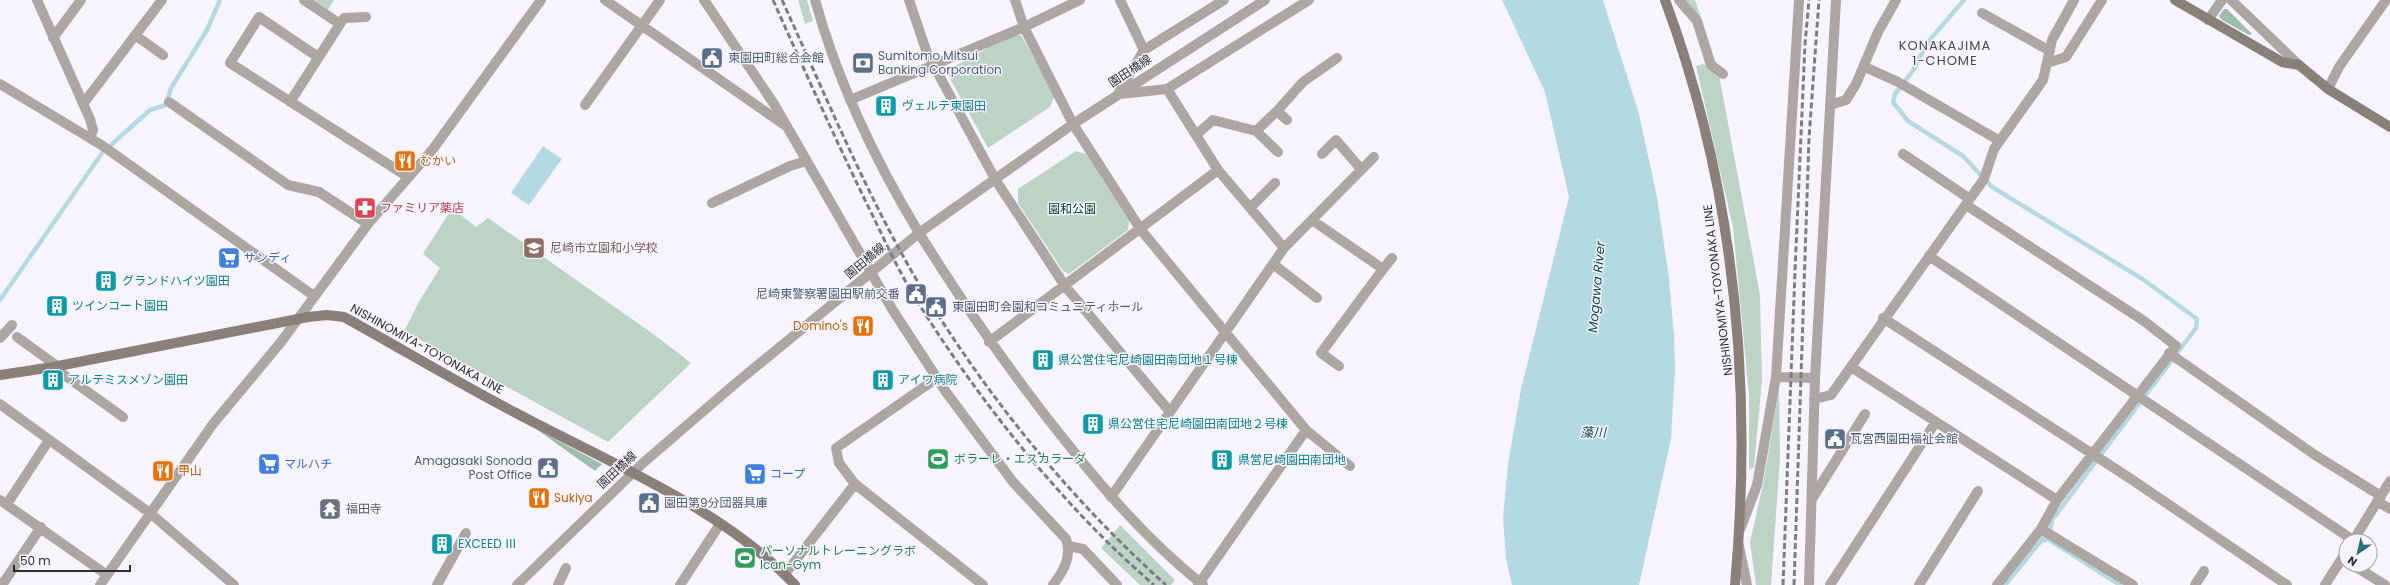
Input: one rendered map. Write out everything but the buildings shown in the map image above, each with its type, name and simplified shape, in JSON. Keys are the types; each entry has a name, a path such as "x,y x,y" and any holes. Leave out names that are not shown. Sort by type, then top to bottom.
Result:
{"main road":[{"name":"NISHINOMIYA-TOYONAKA LINE","path":"1665,0 1674,23 1711,151 1726,225 1742,379 1739,544 1735,585"},
{"path":"2175,0 2282,62 2299,65 2328,90 2390,127"},
{"name":"NISHINOMIYA-TOYONAKA LINE","path":"0,375 55,366 298,319 327,315 344,317 516,413 652,482 720,524 774,562 795,585"}],"street":[{"path":"37,0 94,130 90,138"},
{"path":"54,38 81,0"},
{"path":"83,104 162,0"},
{"path":"304,0 340,24"},
{"path":"100,585 220,415 298,319 368,224 433,149 541,0"},
{"path":"605,0 786,126"},
{"path":"585,105 660,0"},
{"path":"704,0 761,84 870,272 937,378 995,459 1058,529 1068,546 1068,562 1053,585"},
{"path":"815,0 831,52 850,100 882,168 919,234 989,342 1026,392 1111,497 1165,555 1200,584 1306,430"},
{"path":"909,0 933,65 996,179 1065,286 1170,412"},
{"path":"1015,0 1024,26 1073,124 1141,230 1306,430 1350,466"},
{"path":"850,100 1024,26 1080,0"},
{"path":"1120,0 1144,50"},
{"name":"園田橋線","path":"517,585 632,472 736,383 870,272 919,234 1073,124 1137,81 1265,0"},
{"path":"1118,94 1167,89 1309,0"},
{"path":"1679,0 1697,21 1710,65 1723,74"},
{"path":"1739,532 1757,485 1776,377 1799,0"},
{"path":"1809,585 1814,399 1836,0"},
{"path":"1830,105 1846,100 1865,67 1878,32 1896,0"},
{"path":"1814,399 1831,395 1883,318 1984,179 1994,149 2043,80 2052,40 2074,0"},
{"path":"2047,63 2066,57 2102,0"},
{"path":"2208,20 2222,0"},
{"path":"2231,0 2299,65"},
{"path":"2328,90 2339,67 2386,0"},
{"path":"1118,94 1144,50 1221,1"},
{"path":"1982,13 2050,51"},
{"path":"318,57 259,17 230,63 408,177"},
{"path":"290,102 344,18 366,18"},
{"path":"135,35 163,55"},
{"path":"1256,131 1277,111 1303,82 1337,58"},
{"path":"1865,67 1902,84 2000,141"},
{"path":"2,89 90,138 314,296"},
{"path":"1167,89 1218,170 1284,248"},
{"path":"169,102 288,186 319,192 368,224"},
{"path":"1277,111 1287,120"},
{"path":"1196,135 1213,120 1256,131 1278,152"},
{"path":"1322,154 1336,140 1361,169"},
{"path":"1903,154 1968,202 2174,342 2176,346 2056,500 2041,528 1997,585"},
{"path":"1111,497 1284,248 1374,157"},
{"path":"712,203 790,166 806,161"},
{"path":"989,342 1141,230 1218,170"},
{"path":"1250,208 1274,183"},
{"path":"1312,220 1383,269"},
{"path":"1929,256 2341,533"},
{"path":"1339,366 1321,353 1392,258"},
{"path":"1273,264 1317,298"},
{"path":"1883,318 2093,454 2287,585"},
{"path":"0,338 12,325"},
{"path":"17,337 123,417"},
{"path":"2170,354 2379,499 2390,509"},
{"path":"1851,366 1935,423 2056,500"},
{"path":"1776,377 1815,378"},
{"path":"937,378 836,448 839,463 855,484 983,585"},
{"path":"2,409 49,440 150,513 234,585"},
{"path":"1812,500 1864,414"},
{"path":"1830,585 1935,423"},
{"path":"49,440 3,502 41,527 107,575"},
{"path":"2358,533 2390,481"},
{"path":"785,574 855,484"},
{"path":"1919,585 1978,491"},
{"path":"680,585 720,524"},
{"path":"2,585 41,527"},
{"path":"2041,528 2133,585"},
{"path":"436,585 466,533"},
{"path":"1739,544 1747,585"},
{"path":"1068,546 1083,549 1117,585"},
{"path":"2325,585 2338,567"},
{"path":"558,585 566,568"},
{"path":"2195,585 2204,571"},
{"path":"2366,573 2385,585"}],"green space":[{"path":"311,0 334,0 327,11"},
{"path":"798,0 807,0 813,21 805,24"},
{"path":"1685,0 1695,0 1701,17 1696,17"},
{"path":"2224,9 2227,9 2252,34 2249,35 2222,20 2219,16"},
{"path":"1011,35 1021,35 1055,95 1050,107 988,148 946,71"},
{"path":"1704,64 1719,75 1760,295 1762,380 1754,467 1749,470 1749,395 1733,227 1696,66"},
{"name":"園和公園","path":"1076,151 1086,154 1129,221 1128,230 1069,274 1063,271 1018,203 1018,189"},
{"path":"452,208 476,227 488,218 656,336 691,363 608,442 404,331 420,300 440,268 423,254"},
{"path":"1779,389 1780,457 1771,585 1756,585 1750,542 1763,485"},
{"path":"536,429 602,464 595,471"},
{"path":"1120,525 1175,580 1171,585 1140,585 1101,548"}],"water":[{"name":"藻川","path":"1502,0 1603,0 1639,114 1657,197 1669,278 1674,336 1675,370 1671,439 1639,585 1512,585 1506,559 1503,518 1508,464 1521,389 1569,197 1545,92"},
{"path":"543,146 562,159 529,205 511,193"}],"waterway":[{"path":"112,144 150,110 166,105 171,88 207,30 220,0"},
{"path":"1964,0 1928,42 1912,72 1895,94 1893,102 1908,121 1963,156 1992,187 2144,280 2197,319 2196,328 2052,520 2050,530 2005,585"},
{"path":"0,300 102,153"},
{"path":"2041,541 2048,539 2120,585"}],"railway":[{"path":"773,0 887,246 911,291 936,330 991,409 1053,485 1120,554 1154,585"},
{"path":"782,0 855,162 895,242 940,318 990,390 1044,459 1103,524 1166,585"},
{"path":"1783,585 1805,44 1809,0"},
{"path":"1794,585 1809,138 1819,0"}],"place":[{"name":"東園田町総合会館","path":"712,58"},
{"name":"Sumitomo Mitsui Banking Corporation","path":"863,63"},
{"name":"ヴェルテ東園田","path":"886,106"},
{"name":"むかい","path":"405,161"},
{"name":"ファミリア薬店","path":"365,208"},
{"name":"尼崎市立園和小学校","path":"534,248"},
{"name":"サンディ","path":"229,258"},
{"name":"グランドハイツ園田","path":"106,281"},
{"name":"尼崎東警察署園田駅前交番","path":"916,294"},
{"name":"ツインコート園田","path":"57,306"},
{"name":"東園田町会園和コミュニティホール","path":"936,307"},
{"name":"Domino's","path":"863,326"},
{"name":"県公営住宅尼崎園田南団地１号棟","path":"1043,360"},
{"name":"アルテミスメゾン園田","path":"53,380"},
{"name":"アイワ病院","path":"883,380"},
{"name":"県公営住宅尼崎園田南団地２号棟","path":"1093,424"},
{"name":"瓦宮西園田福祉会館","path":"1835,439"},
{"name":"ボラーレ・エスカラーダ","path":"938,459"},
{"name":"県営尼崎園田南団地","path":"1222,460"},
{"name":"マルハチ","path":"269,464"},
{"name":"Amagasaki Sonoda Post Office","path":"548,468"},
{"name":"甲山","path":"163,471"},
{"name":"コープ","path":"755,474"},
{"name":"Sukiya","path":"539,498"},
{"name":"園田第9分団器具庫","path":"649,503"},
{"name":"福田寺","path":"330,509"},
{"name":"EXCEED Ⅲ","path":"442,544"},
{"name":"パーソナルトレーニングラボ Ican-Gym","path":"745,558"}],"district":[{"name":"KONAKAJIMA 1-CHOME","path":"1945,52"}],"water label":[{"name":"Mogawa River","path":"1596,287"}]}
